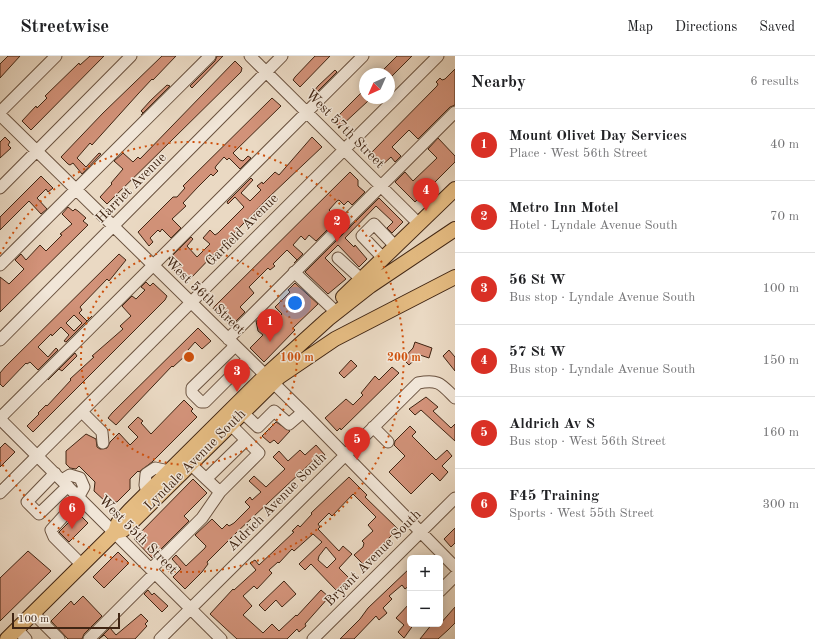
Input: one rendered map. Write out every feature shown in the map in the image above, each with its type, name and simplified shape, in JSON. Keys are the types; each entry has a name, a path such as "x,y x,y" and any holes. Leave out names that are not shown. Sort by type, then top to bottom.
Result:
{"main road":[{"path":"268,379 334,310 361,279 455,189"},
{"path":"334,310 455,229"},
{"path":"268,379 336,340 455,277"},
{"name":"Lyndale Avenue South","path":"17,636 33,613 115,532 120,520 169,471 187,460 230,424 242,412 268,379"},
{"name":"Lyndale Avenue South","path":"115,532 123,530 129,525 187,460 268,379"}],"street":[{"path":"0,114 56,56"},
{"path":"0,188 131,56"},
{"path":"0,265 210,56"},
{"name":"West 57th Street","path":"250,56 419,224"},
{"name":"Harriet Avenue","path":"0,340 114,227 282,56"},
{"path":"82,565 54,537 50,530 79,497 84,487 80,478 70,475 62,480 0,418 363,56"},
{"name":"Garfield Avenue","path":"0,494 438,56"},
{"path":"248,359 205,402 201,402 192,393 192,388 294,272 455,112"},
{"name":"West 56th Street","path":"0,114 152,266 303,412 455,567"},
{"path":"383,258 362,236 374,224 396,246"},
{"path":"338,258 361,279"},
{"path":"294,272 334,310"},
{"name":"Aldrich Avenue South","path":"160,639 418,383 432,381 440,383 455,398"},
{"path":"242,412 258,427 274,411 289,424 303,412"},
{"path":"82,412 102,432 103,443"},
{"path":"89,639 202,518 220,492 259,453 230,424"},
{"path":"373,427 388,442"},
{"path":"206,479 246,440"},
{"path":"187,460 220,492"},
{"name":"West 55th Street","path":"79,497 221,639"},
{"name":"Bryant Avenue South","path":"313,639 455,498"},
{"path":"443,588 455,576"},
{"path":"33,613 59,639"}],"building":[{"path":"8,56 20,56 0,78 0,64"},
{"path":"90,56 104,56 31,130 22,121 36,106 37,108 47,98 45,96 79,63 80,65"},
{"path":"162,56 176,56 153,80 152,79 92,145 90,143 77,158 86,167 99,153 101,154 82,174 73,163 70,165 68,164 61,157 103,113"},
{"path":"217,56 223,56 192,88 190,86 215,61"},
{"path":"315,56 330,56 300,87 293,80"},
{"path":"397,56 412,56 395,73 395,68 385,68"},
{"path":"235,61 242,68 241,72 107,204 100,197 123,169 114,161 123,153 133,162 138,157 140,159"},
{"path":"455,69 455,105 450,107 418,139 409,130 392,147 401,156 395,162 391,157 379,168 371,160 374,158 370,154 437,86 438,84 436,82 440,78 442,80 445,79"},
{"path":"335,70 337,72 312,97 311,95 318,86"},
{"path":"167,85 170,86 143,113 141,111 151,100"},
{"path":"359,95 359,104 365,104 340,127 333,121"},
{"path":"272,98 281,106 233,153 243,161 248,156 251,158 240,169 229,158 227,160 224,157 215,168 218,171 213,176 211,174 197,188 183,203 186,206 172,219 181,228 171,238 162,229 160,232 158,230 150,238 153,242 149,246 138,232 173,197 177,197 185,188 183,186"},
{"path":"5,137 10,142 8,145 11,148 0,158 0,142"},
{"path":"312,137 322,147 269,197 190,279 185,281 173,269 176,266 169,259 191,237 193,239 187,246 197,257 210,244 203,238 210,230 215,235 218,233 244,207 235,197 228,204 227,202 251,178 253,180 241,193 250,201 261,190 257,186 262,182 263,184 275,172 279,175"},
{"path":"438,138 455,156 455,162 415,202 395,182 405,172 413,181 437,158 428,149"},
{"path":"350,172 358,180 358,186 365,192 352,205 348,201 344,205 339,200 337,201 329,210 338,219 316,241 309,235 305,240 301,236 293,245 303,254 297,260 287,250 273,264 275,266 270,270 268,268 249,287 254,293 240,307 245,312 235,322 230,318 226,322 213,309"},
{"path":"41,176 53,188 48,192 46,189 37,198 47,209 41,214 29,201 0,230 0,217"},
{"path":"379,198 403,222 392,233 387,228 393,222 376,206 345,238 354,247 355,245 367,259 359,267 338,245 325,258 346,279 328,294 305,272"},
{"path":"68,207 73,211 75,209 86,218 83,221 88,225 0,312 0,277 9,284 24,269 15,260 21,254 26,260 40,245 46,251 62,235 60,234 72,224 62,214"},
{"path":"119,254 126,260 109,281 107,279 80,307 82,310 79,313 87,321 66,342 64,341 69,335 61,327 52,336 51,334 38,347 48,357 56,348 58,350 38,370 30,362 27,364 26,363 3,387 0,384 0,373 5,367","holes":["74,315 82,323 74,331 66,323"]},
{"path":"146,282 150,286 153,283 167,296 165,300 33,432 27,426 39,414 38,413 46,405 47,406 71,380 70,379 94,357 92,356 123,329 120,326 131,316 122,306 132,296 136,299 145,290 141,287"},
{"path":"295,283 318,304 293,328 295,330 264,362 250,348 263,335 258,331 256,321 263,319 266,330 282,314 275,307 290,292 288,290"},
{"path":"198,328 211,341 202,349 195,342 188,350 194,356 190,361 185,356 173,367 172,366 116,425 108,418 112,413"},
{"path":"415,342 432,348 429,358 420,355 409,365 403,359 413,348"},
{"path":"449,350 455,357 455,371 443,356"},
{"path":"75,353 77,356 62,371 59,369"},
{"path":"351,360 357,366 344,378 339,373"},
{"path":"392,367 399,373 341,430 340,428 337,431 325,418 346,399 353,405 363,395 361,393 375,376 379,380"},
{"path":"426,397 438,407 433,411 451,428 455,424 455,441 421,410 415,415 409,409"},
{"path":"184,400 193,409 191,411 197,417 152,462 139,472 138,471 130,479 130,489 117,502 106,502 94,491 95,482 79,466 76,469 70,468 66,464 66,451 86,434 96,439 97,447 100,449 107,448 110,442 119,433 130,445 138,437 128,427 138,417 143,421 141,423 151,434"},
{"path":"276,422 290,431 278,444 274,440 270,443 262,436"},
{"path":"410,426 416,432 412,436 436,460 447,450 452,456 442,466 448,472 440,481 432,473 411,494 389,472 405,456 394,445 395,441"},
{"path":"5,443 15,452 0,467 0,448"},
{"path":"316,445 325,455 319,461 316,458 237,532 207,562 208,564 202,572 185,589 173,577 181,569 172,559 176,555 186,566 205,548 206,546 195,535 212,519 222,529 227,524 229,526 234,523 250,507 245,502 250,497 252,500 261,492 249,481 254,476 266,487 285,469 273,457 279,451 288,461 300,450 305,455"},
{"path":"349,477 367,495 365,497 398,529 363,564 354,555 363,547 364,543 362,541 373,531 368,525 376,517 353,494 332,516 329,513 318,524 320,527 318,529 339,551 343,546 352,554 339,568 351,580 345,585 344,583 336,590 311,564 305,570 299,564 322,542 313,534 294,551 292,549 279,563 278,562 269,570 272,573 257,589 254,586 243,596 252,606 243,615 263,633 272,624 279,631 296,615 297,616 321,590 329,597 305,624 306,626 299,632 297,629 287,639 237,639 210,614 233,589 234,590 256,570 250,563 255,560 259,565 294,532 292,531 298,525 300,527 312,514 311,513","holes":["326,547 336,559 327,568 318,560 319,556"]},
{"path":"193,479 207,493 184,516 189,521 152,558 134,539"},
{"path":"78,513 88,523 69,542 59,532"},
{"path":"455,528 455,543 451,547 444,539"},
{"path":"28,551 51,571 0,621 0,578"},
{"path":"118,552 129,563 104,588 93,577"},
{"path":"407,571 407,587 405,589 402,585 389,596 392,599 383,608 387,613 379,620 376,616 354,639 340,639 360,619 368,608"},
{"path":"284,581 296,594 282,607 276,600 265,611 259,605"},
{"path":"148,590 152,595 154,593 168,606 162,612 144,594"},
{"path":"83,596 102,616 84,634 82,639 68,639 51,621 71,601 74,605"},
{"path":"407,606 407,627 412,627 404,638 398,632 404,625 396,618"},
{"path":"455,607 455,623 448,630 438,639 420,639 430,627 443,627 443,621"},
{"path":"141,614 148,621 145,624 147,626 135,639 108,639 104,635 99,639 110,628 116,635"}],"place":[{"name":"57 St W","path":"426,211"},
{"name":"Metro Inn Motel","path":"337,242"},
{"name":"Mount Olivet Day Services","path":"270,342"},
{"name":"56 St W","path":"237,392"},
{"name":"Aldrich Av S","path":"357,460"},
{"name":"F45 Training","path":"72,529"}]}
